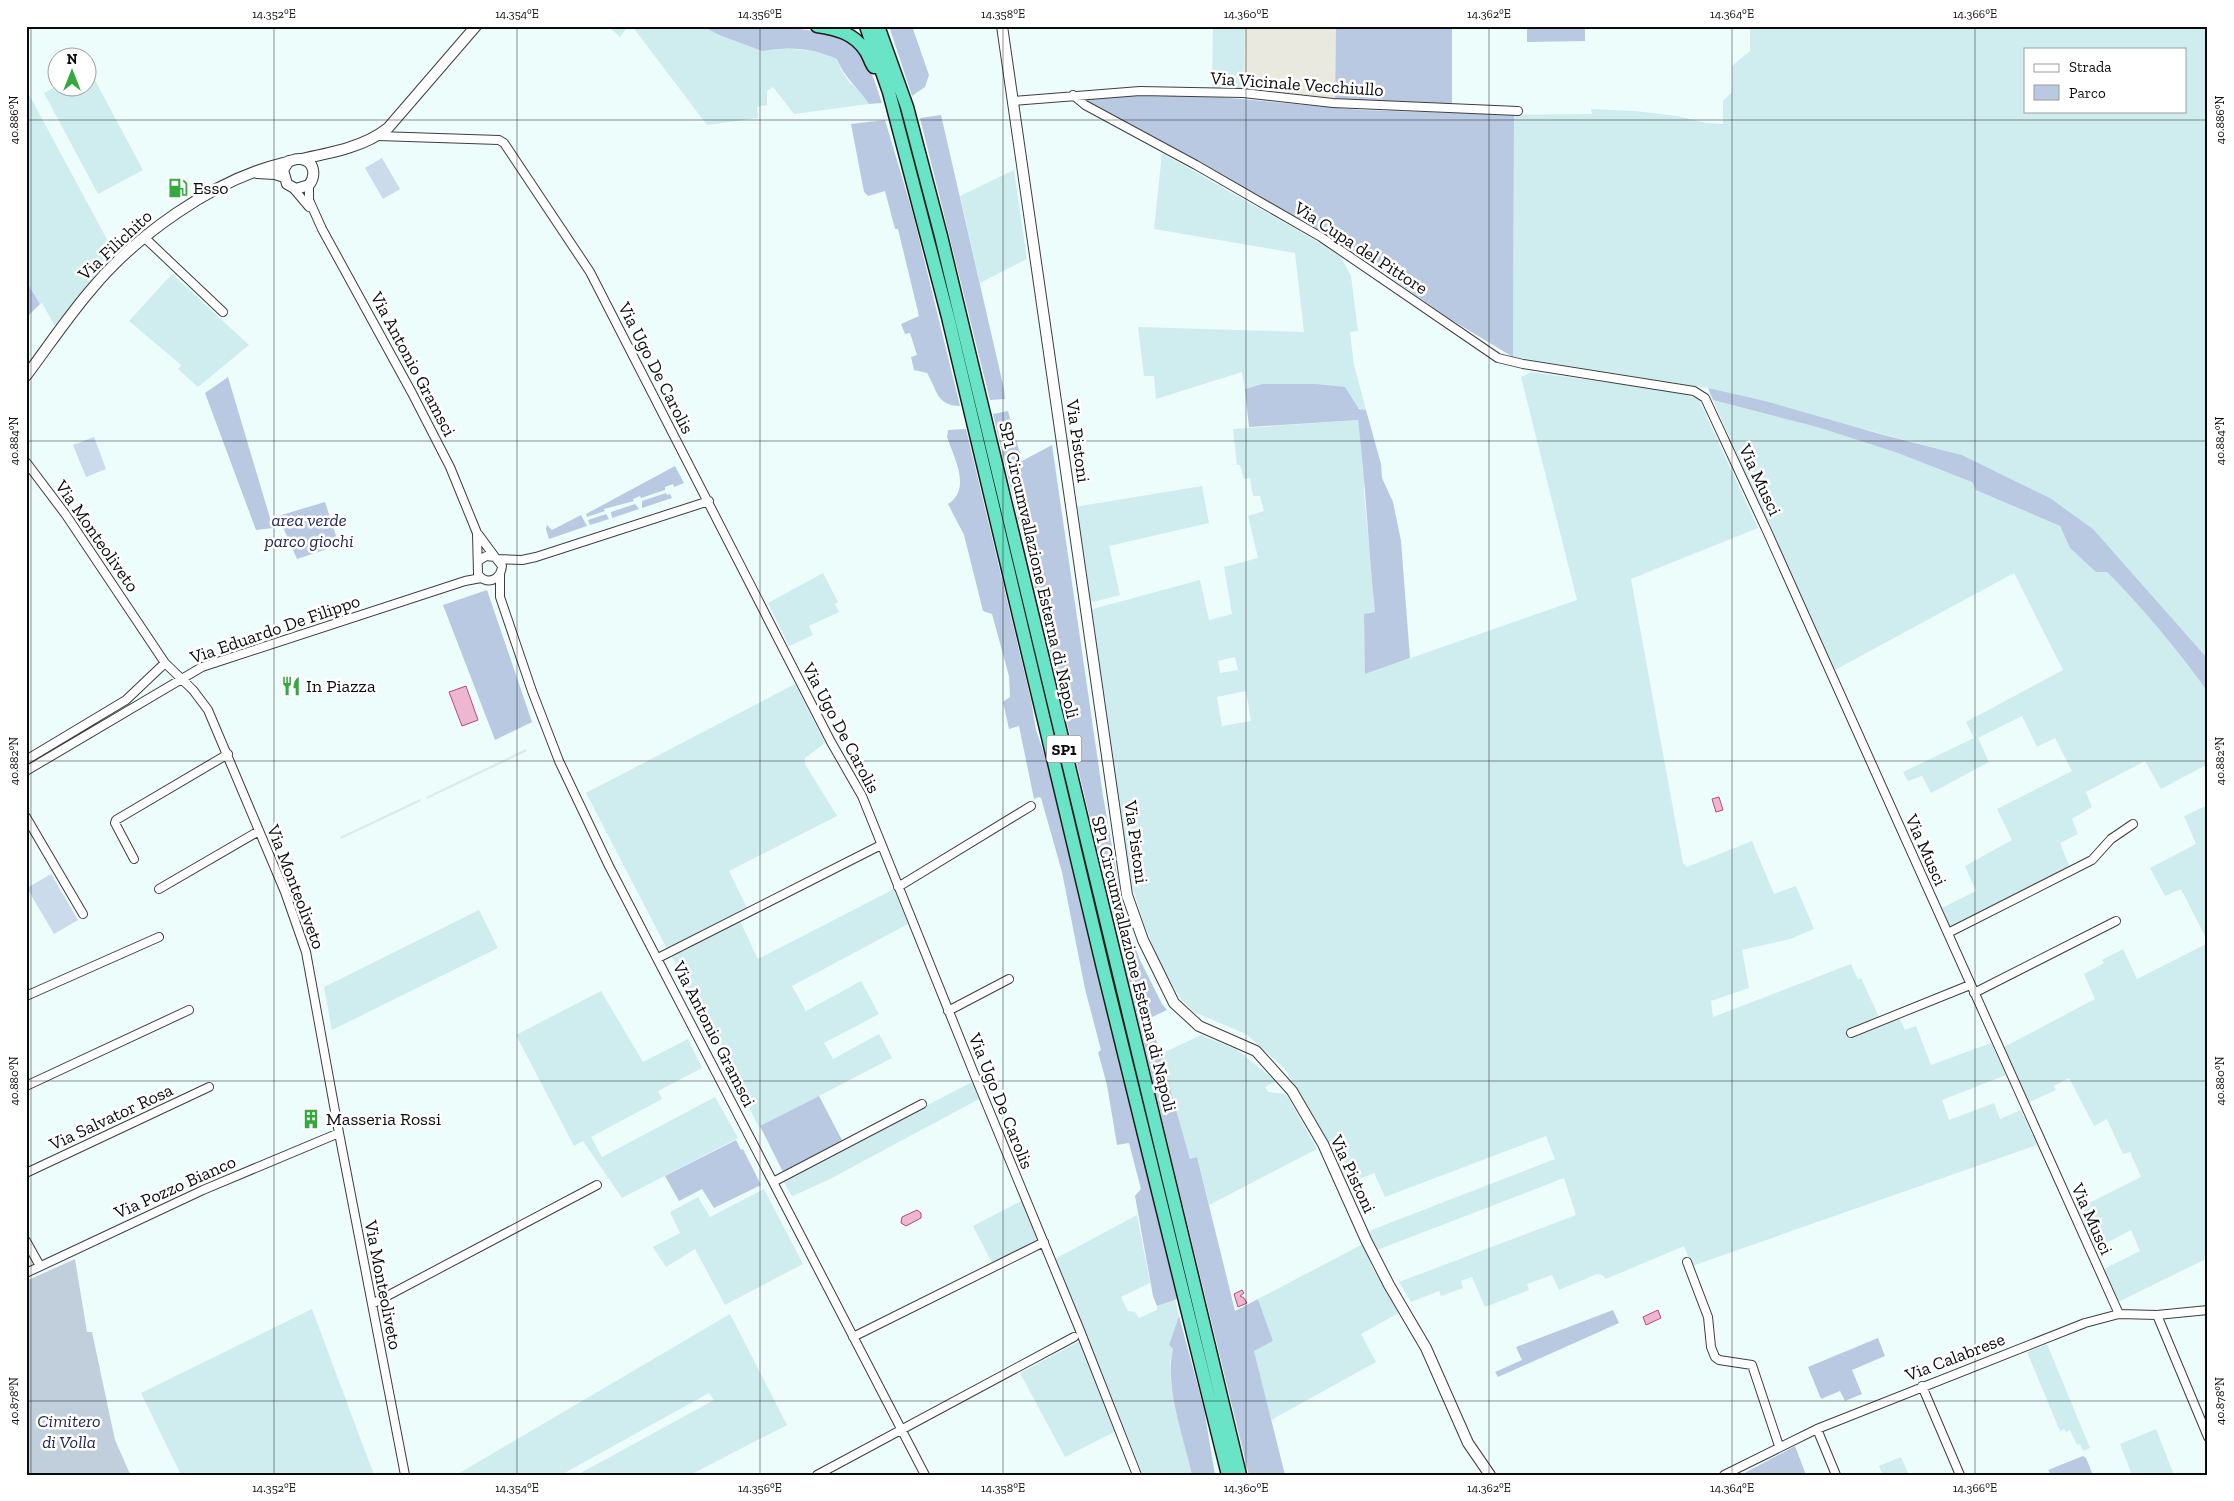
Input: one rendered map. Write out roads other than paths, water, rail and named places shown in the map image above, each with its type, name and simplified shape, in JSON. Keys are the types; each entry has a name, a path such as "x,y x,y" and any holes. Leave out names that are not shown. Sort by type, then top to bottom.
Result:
{"highway":[{"path":"818,26 839,30 855,39 866,51 889,92"},
{"name":"SP1 Circumvallazione Esterna di Napoli","path":"866,26 889,92 950,326 1103,968 1228,1475"},
{"name":"SP1 Circumvallazione Esterna di Napoli","path":"878,26 907,107 941,236 1240,1475"}],"street":[{"path":"333,152 325,158 308,185 301,189 287,184 284,170 290,161 333,152 378,136 388,128 476,26"},
{"name":"Via Pistoni","path":"1002,26 1127,894 1143,940 1174,1003 1199,1026 1256,1051 1292,1091 1323,1144 1366,1240 1385,1277 1426,1348 1468,1443 1490,1475"},
{"name":"Via Vicinale Vecchiullo","path":"1073,95 1140,90 1243,93 1333,103 1518,111"},
{"path":"1012,101 1073,95"},
{"name":"Via Cupa del Pittore","path":"1073,95 1085,105 1196,165 1321,237 1498,358 1522,364 1694,391 1705,398"},
{"name":"Via Ugo De Carolis","path":"378,136 499,140 504,143 590,272 831,742 862,796 1137,1475"},
{"path":"301,159 310,164 314,174"},
{"name":"Via Filichito","path":"26,376 90,290 159,225 190,203 218,188 256,173 268,166 290,161"},
{"name":"Via Filichito","path":"256,173 275,174 284,177"},
{"name":"Via Antonio Gramsci","path":"308,185 309,200 314,213 440,448 477,533 497,558"},
{"name":"Via Antonio Gramsci","path":"292,187 314,213"},
{"path":"144,238 223,312"},
{"name":"Via Musci","path":"1705,398 1767,531 2119,1314"},
{"name":"Via Monteoliveto","path":"26,462 66,515 165,663 193,690 208,710 288,899 306,952 405,1475"},
{"path":"518,560 495,579 483,579 476,570 478,561 486,556 518,560 549,553 709,501"},
{"name":"Via Antonio Gramsci","path":"477,533 478,561"},
{"path":"497,558 501,573"},
{"name":"Via Eduardo De Filippo","path":"465,581 476,570"},
{"name":"Via Antonio Gramsci","path":"501,573 500,597 532,691 559,761 609,866 924,1475"},
{"name":"Via Antonio Gramsci","path":"483,579 500,597"},
{"name":"Via Eduardo De Filippo","path":"26,771 202,667 465,581 483,579"},
{"name":"Via Eduardo De Filippo","path":"26,760 126,700 137,692 165,663"},
{"path":"134,860 116,820 228,754"},
{"path":"898,887 1031,806"},
{"path":"26,817 83,914"},
{"path":"1948,933 2092,860 2111,839 2133,824"},
{"path":"159,889 259,831"},
{"path":"658,958 881,845"},
{"path":"1974,992 2116,921"},
{"path":"26,996 159,937"},
{"path":"948,1011 1009,979"},
{"path":"1851,1033 1970,985"},
{"path":"26,1086 189,1010"},
{"name":"Via Salvator Rosa","path":"26,1173 209,1087"},
{"path":"773,1182 922,1104"},
{"name":"Via Pozzo Bianco","path":"26,1273 203,1190 339,1133"},
{"path":"372,1304 597,1185"},
{"path":"26,1240 40,1266"},
{"path":"853,1337 1044,1242"},
{"path":"1687,1262 1708,1317 1712,1351 1719,1360 1752,1365 1779,1446"},
{"name":"Via Calabrese","path":"1724,1475 1779,1446 1817,1429 2085,1323 2119,1314 2157,1315 2208,1310"},
{"path":"2157,1315 2208,1437"},
{"path":"817,1475 1074,1337"},
{"path":"1922,1386 1960,1475"},
{"path":"1817,1429 1836,1475"}],"place":[{"name":"Esso","path":"178,188"},
{"name":"In Piazza","path":"291,686"},
{"name":"Masseria Rossi","path":"311,1119"}],"park label":[{"name":"area verde parco giochi","path":"309,530"},
{"name":"Cimitero di Volla","path":"69,1431"}]}
